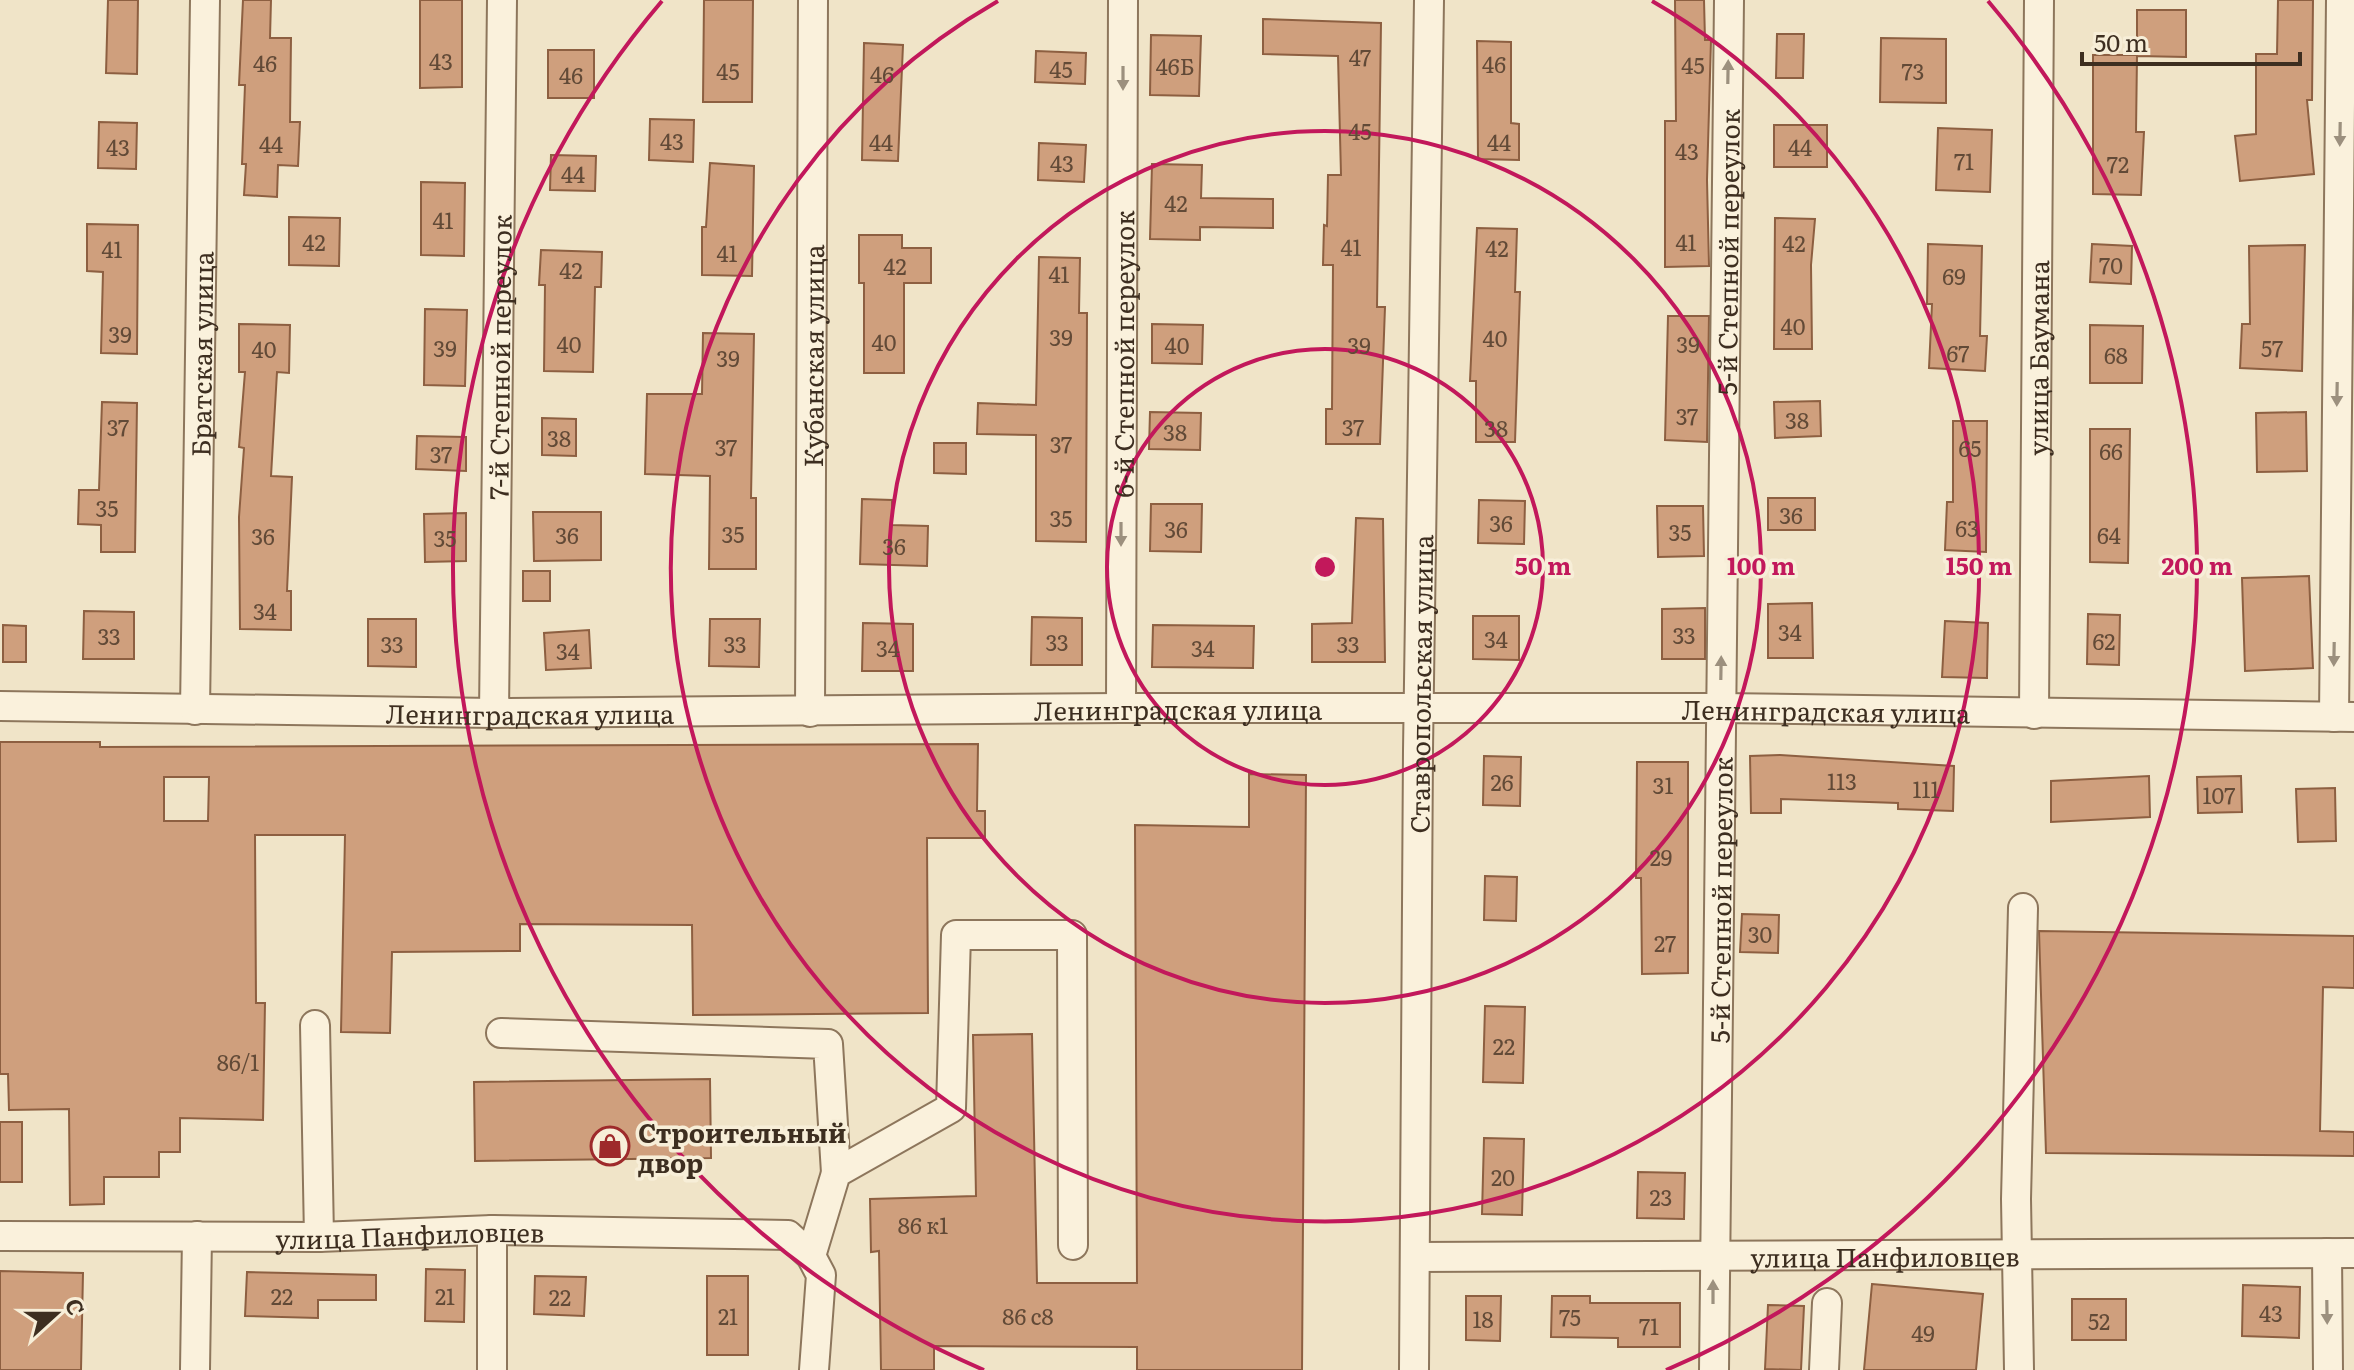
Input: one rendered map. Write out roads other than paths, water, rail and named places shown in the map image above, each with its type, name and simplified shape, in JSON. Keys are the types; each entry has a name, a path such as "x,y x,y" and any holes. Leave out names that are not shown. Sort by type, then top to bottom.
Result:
{"street":[{"name":"Братская улица","path":"195,710 205,0"},
{"name":"7-й Степной переулок","path":"494,713 502,0"},
{"name":"Кубанская улица","path":"810,712 813,0"},
{"name":"6-й Степной переулок","path":"1121,708 1123,0"},
{"name":"Ставропольская улица","path":"1414,1370 1418,710 1429,0"},
{"name":"5-й Степной переулок","path":"1714,1370 1729,0"},
{"name":"улица Баумана","path":"2034,714 2039,0"},
{"path":"2341,0 2344,717"},
{"name":"Ленинградская улица","path":"0,706 494,713 1121,708 1721,708 2344,717"},
{"path":"2019,1370 2017,1254 2023,908"},
{"path":"836,1173 951,1108 956,935 1072,935 1073,1245"},
{"path":"315,1025 319,1237"},
{"path":"501,1033 828,1044 836,1173 811,1256 821,1275 814,1370"},
{"path":"492,1230 492,1370"},
{"name":"улица Панфиловцев","path":"0,1236 319,1237 492,1230 788,1235 811,1256"},
{"path":"195,1370 197,1236"},
{"path":"2328,1370 2340,1253"},
{"name":"улица Панфиловцев","path":"1415,1257 2340,1253"},
{"path":"1824,1370 1827,1303"}],"place":[{"name":"Строительный двор","path":"610,1146"}]}
